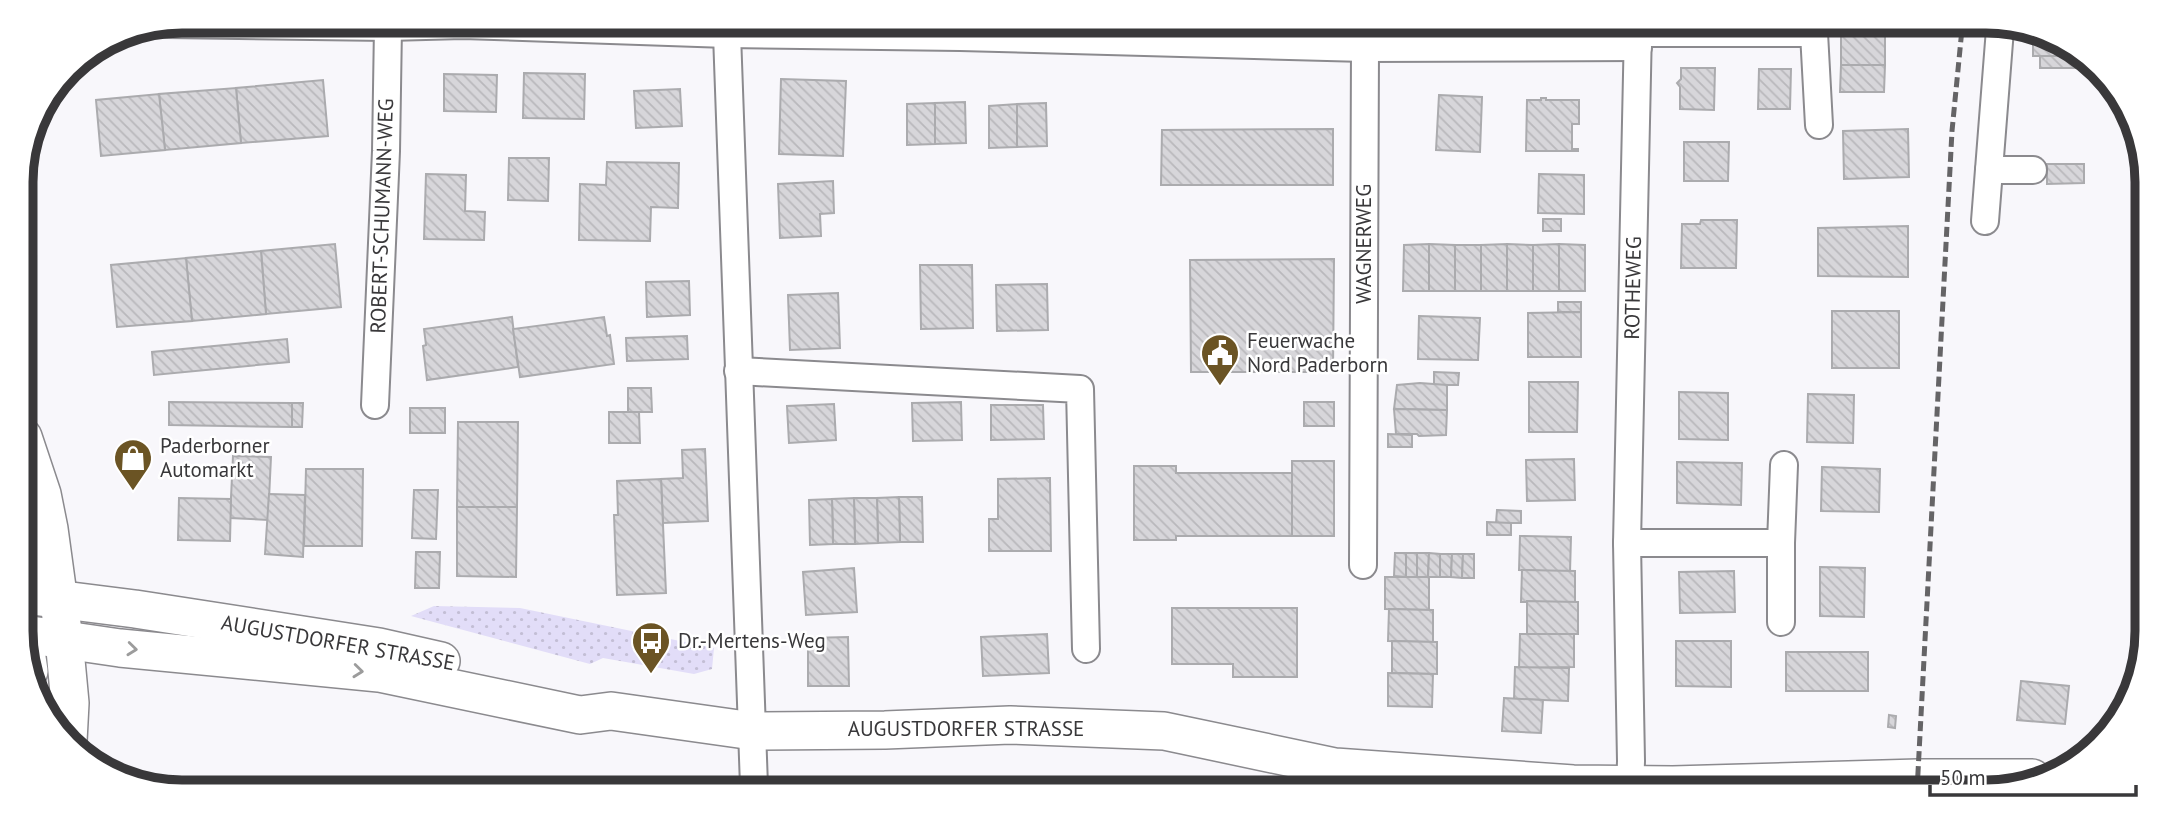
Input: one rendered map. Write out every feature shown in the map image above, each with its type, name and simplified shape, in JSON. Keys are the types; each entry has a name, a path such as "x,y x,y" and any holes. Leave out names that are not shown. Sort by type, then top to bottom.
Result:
{"street":[{"name":"ROBERT-SCHUMANN-WEG","path":"374,405 386,151 388,33"},
{"path":"703,33 805,33"},
{"path":"1008,33 1365,48 1638,36 1814,33 1819,125"},
{"path":"727,34 754,780"},
{"path":"1985,221 2000,34"},
{"name":"ROTHEWEG","path":"1630,779 1628,543 1638,36"},
{"name":"WAGNERWEG","path":"1363,565 1365,48"},
{"path":"1989,170 2033,170"},
{"path":"738,371 1080,389 1086,649"},
{"path":"1781,622 1784,466"},
{"path":"33,468 42,494 41,596 64,639 70,703 69,727"},
{"path":"1628,543 1781,542"},
{"name":"AUGUSTDORFER STRASSE","path":"41,596 379,647 588,694 611,711"},
{"name":"AUGUSTDORFER STRASSE","path":"34,637 120,648 379,673 580,715 611,711 753,732 1010,725 1164,732 1335,767 1517,779"},
{"name":"AUGUSTDORFER STRASSE","path":"1887,779 2005,778"}],"shaded area":[{"path":"434,606 520,608 714,648 712,669 694,674 603,658 590,664 411,616"}],"building":[{"path":"1841,33 1885,35 1885,65 1841,65"},
{"path":"2035,42 2064,56 2033,56"},
{"path":"2040,56 2064,56 2077,65 2077,68 2040,68"},
{"path":"1841,65 1885,65 1884,92 1840,92"},
{"path":"1681,68 1715,68 1714,110 1680,109 1680,87 1677,83 1681,79"},
{"path":"1759,69 1791,69 1790,109 1758,109"},
{"path":"524,73 585,74 584,119 523,118"},
{"path":"444,74 497,75 496,112 444,111"},
{"path":"781,79 846,81 843,156 779,154"},
{"path":"323,80 328,136 241,143 236,88"},
{"path":"236,88 241,143 165,150 159,94"},
{"path":"680,89 682,126 636,128 634,91"},
{"path":"159,94 165,150 101,156 96,100"},
{"path":"1439,95 1482,97 1480,152 1436,150"},
{"path":"1527,100 1579,100 1579,124 1572,124 1572,149 1578,151 1526,151"},
{"path":"965,102 966,143 935,144 935,103"},
{"path":"935,103 935,144 907,145 907,104"},
{"path":"1046,103 1047,146 1017,147 1017,104"},
{"path":"1017,104 1017,147 989,148 989,106"},
{"path":"1333,129 1333,185 1161,185 1162,130"},
{"path":"1908,129 1909,177 1844,179 1843,131"},
{"path":"1684,142 1729,142 1728,181 1684,181"},
{"path":"509,158 549,158 548,201 508,200"},
{"path":"607,162 679,163 678,208 651,207 650,241 579,240 580,184 606,185"},
{"path":"2047,164 2084,164 2084,183 2047,184"},
{"path":"426,174 466,175 465,211 485,212 484,240 424,239"},
{"path":"1539,174 1584,175 1584,214 1538,213"},
{"path":"833,181 834,213 820,214 821,236 780,238 778,184"},
{"path":"1543,219 1561,219 1561,231 1543,231"},
{"path":"1701,220 1737,220 1736,268 1681,268 1682,224 1700,224"},
{"path":"1908,226 1908,277 1818,276 1818,228"},
{"path":"335,244 341,307 266,314 261,251"},
{"path":"1429,244 1429,291 1403,291 1404,245"},
{"path":"1429,244 1455,245 1455,291 1429,291"},
{"path":"1507,244 1507,291 1481,291 1481,245"},
{"path":"1507,244 1533,245 1533,291 1507,291"},
{"path":"1559,244 1585,245 1585,291 1559,291"},
{"path":"1559,244 1559,291 1533,291 1533,245"},
{"path":"1455,245 1481,245 1481,291 1455,291"},
{"path":"261,251 266,314 192,321 186,258"},
{"path":"186,258 192,321 117,327 111,265"},
{"path":"1334,259 1333,372 1191,372 1190,260"},
{"path":"920,265 972,265 973,328 921,329"},
{"path":"689,281 690,315 647,317 646,282"},
{"path":"1047,284 1048,330 997,331 996,285"},
{"path":"838,293 840,348 790,350 788,295"},
{"path":"1558,302 1581,302 1581,312 1558,312"},
{"path":"1832,311 1899,311 1899,368 1832,368"},
{"path":"1581,312 1581,357 1528,357 1528,313"},
{"path":"1419,316 1480,318 1478,360 1418,359"},
{"path":"512,317 518,367 427,380 424,329"},
{"path":"604,317 607,336 610,335 614,364 520,377 513,329"},
{"path":"687,336 688,359 627,361 626,338"},
{"path":"287,339 289,362 154,375 152,352"},
{"path":"1434,372 1459,373 1458,385 1434,385"},
{"path":"1529,382 1578,382 1577,432 1529,432"},
{"path":"1397,385 1447,385 1447,410 1394,409"},
{"path":"628,388 651,388 652,412 628,412"},
{"path":"1679,392 1728,393 1728,440 1679,439"},
{"path":"1808,394 1854,395 1853,443 1807,442"},
{"path":"169,402 292,403 292,427 169,425"},
{"path":"961,402 962,440 913,441 912,403"},
{"path":"1304,402 1334,402 1334,426 1304,426"},
{"path":"292,403 303,403 302,427 292,427"},
{"path":"834,404 836,440 789,443 787,406"},
{"path":"991,405 1043,405 1044,439 991,440"},
{"path":"410,408 445,408 445,433 410,433"},
{"path":"1394,409 1447,410 1446,435 1396,434"},
{"path":"609,412 639,412 640,443 609,443"},
{"path":"458,422 518,422 517,507 457,507"},
{"path":"1388,434 1412,435 1412,447 1388,447"},
{"path":"705,449 708,521 663,523 661,479 683,478 682,450"},
{"path":"233,456 271,457 268,520 230,518"},
{"path":"1574,459 1575,500 1527,501 1526,460"},
{"path":"1292,461 1334,461 1334,536 1292,536"},
{"path":"1677,462 1742,463 1741,505 1677,503"},
{"path":"1134,466 1176,466 1176,473 1292,473 1292,536 1176,536 1176,540 1134,540"},
{"path":"1822,467 1880,469 1879,512 1821,511"},
{"path":"306,469 363,469 362,546 304,546"},
{"path":"1050,478 1051,551 989,551 989,519 998,519 998,479"},
{"path":"661,479 666,593 617,595 614,515 618,515 617,481"},
{"path":"414,490 438,490 436,539 412,538"},
{"path":"269,494 305,495 303,557 265,554"},
{"path":"899,497 922,497 923,542 900,542"},
{"path":"899,497 900,542 878,543 877,498"},
{"path":"179,498 231,499 230,541 178,540"},
{"path":"854,498 877,498 878,543 855,544"},
{"path":"854,498 855,544 833,544 832,499"},
{"path":"832,499 833,544 810,545 809,500"},
{"path":"457,507 517,507 516,577 457,576"},
{"path":"1497,510 1521,511 1521,523 1496,523"},
{"path":"1487,522 1511,523 1511,535 1487,535"},
{"path":"1520,536 1571,537 1570,572 1519,570"},
{"path":"416,552 440,552 439,588 415,588"},
{"path":"1395,553 1406,553 1406,577 1394,576"},
{"path":"1406,553 1417,553 1417,577 1406,577"},
{"path":"1417,553 1429,553 1428,577 1417,577"},
{"path":"1429,553 1440,554 1440,577 1428,577"},
{"path":"1440,554 1452,554 1451,577 1440,577"},
{"path":"1452,554 1463,554 1462,578 1451,577"},
{"path":"1463,554 1474,554 1474,578 1462,578"},
{"path":"1820,567 1865,568 1864,617 1820,616"},
{"path":"854,568 857,612 806,615 803,572"},
{"path":"1522,570 1575,571 1575,602 1521,602"},
{"path":"1734,571 1735,612 1680,613 1679,572"},
{"path":"1385,577 1429,577 1429,610 1385,609"},
{"path":"1527,601 1578,602 1578,634 1527,634"},
{"path":"1172,608 1297,608 1297,677 1233,677 1233,664 1172,664"},
{"path":"1389,609 1433,610 1433,642 1388,641"},
{"path":"1047,634 1049,673 983,676 981,637"},
{"path":"1520,634 1574,634 1574,667 1519,668"},
{"path":"848,637 849,686 808,686 808,638"},
{"path":"1392,641 1437,642 1437,674 1392,673"},
{"path":"1676,641 1731,641 1731,687 1676,686"},
{"path":"1786,652 1868,652 1868,691 1786,691"},
{"path":"1515,667 1569,668 1568,701 1514,699"},
{"path":"1388,673 1433,674 1432,707 1388,706"},
{"path":"2021,681 2069,686 2065,724 2017,720"},
{"path":"1504,698 1543,700 1541,733 1502,731"},
{"path":"1889,715 1896,716 1895,728 1888,727"}],"railway":[{"path":"1918,779 1952,131 1962,33"}],"place":[{"name":"Feuerwache Nord Paderborn","path":"1220,387"},
{"name":"Paderborner Automarkt","path":"133,492"},
{"name":"Dr.-Mertens-Weg","path":"651,675"}]}
